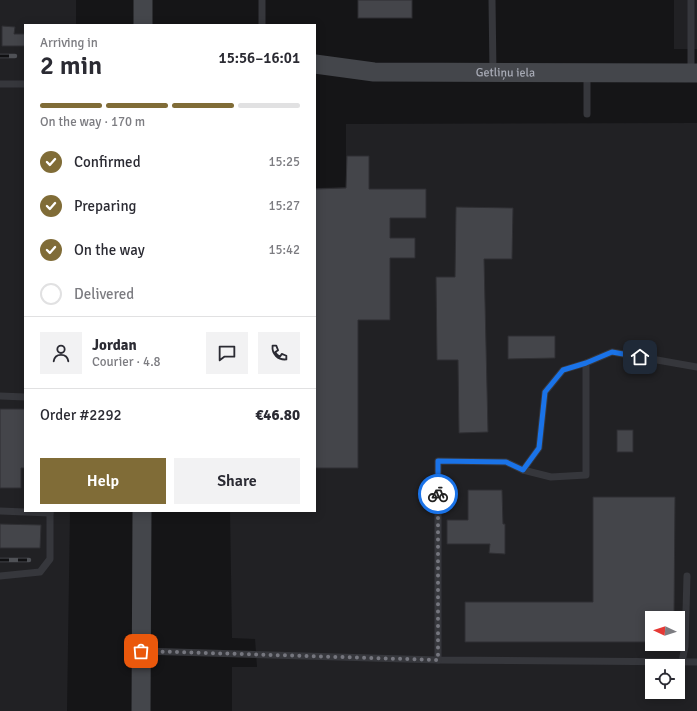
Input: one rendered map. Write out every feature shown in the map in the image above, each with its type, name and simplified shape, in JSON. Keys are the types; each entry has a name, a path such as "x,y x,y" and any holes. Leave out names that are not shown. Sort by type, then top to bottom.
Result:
{"street":[{"path":"143,0 143,24"},
{"name":"Getliņu iela","path":"316,64 374,72 694,72"},
{"path":"141,711 142,512"}],"lane":[{"path":"262,0 262,24"},
{"path":"492,0 493,72"},
{"path":"691,0 694,32 694,72"},
{"path":"587,72 587,114"},
{"path":"0,84 24,84"},
{"path":"523,470 539,448 545,392 563,370 586,363 612,352 697,367"},
{"path":"438,660 438,461 506,462 523,470 551,477 586,475 586,363"},
{"path":"0,396 24,397"},
{"path":"0,511 24,511"},
{"path":"0,576 40,572 50,559 50,512"},
{"path":"683,659 685,646 687,576"},
{"path":"141,651 438,660 645,662"},
{"path":"685,662 697,662"}],"shaded area":[{"path":"0,0 76,0 76,24 24,24 24,512 70,512 67,711 0,711"},
{"path":"674,0 697,0 697,49 674,49"},
{"path":"697,123 697,711 232,711 232,667 257,667 255,639 232,638 230,512 316,512 316,188 346,187 346,124"}],"building":[{"path":"358,0 412,0 412,18 358,18"},
{"path":"2,26 15,27 14,34 24,34 24,46 2,46"},
{"path":"347,156 369,156 369,189 426,189 426,218 390,218 390,238 415,238 415,258 390,258 390,320 358,320 358,468 316,468 316,189 346,188"},
{"path":"456,207 513,208 512,259 484,259 488,432 459,433 458,360 437,360 436,277 455,277"},
{"path":"508,336 555,336 555,358 508,359"},
{"path":"0,409 24,409 24,468 21,468 21,488 0,488"},
{"path":"617,430 633,430 633,452 617,452"},
{"path":"468,490 502,490 503,524 505,524 505,554 489,553 490,544 447,544 447,520 468,520"},
{"path":"593,497 675,497 674,611 645,611 645,642 465,642 465,602 593,602"},
{"path":"0,524 41,525 40,548 0,548"}],"railway":[{"path":"0,56 15,56"},
{"path":"0,560 29,560"}],"way so far":[{"path":"141,651 438,660 438,494"}],"route":[{"path":"438,494 438,461 506,462 523,470 539,448 545,392 563,370 586,363 612,352 640,357"}]}
